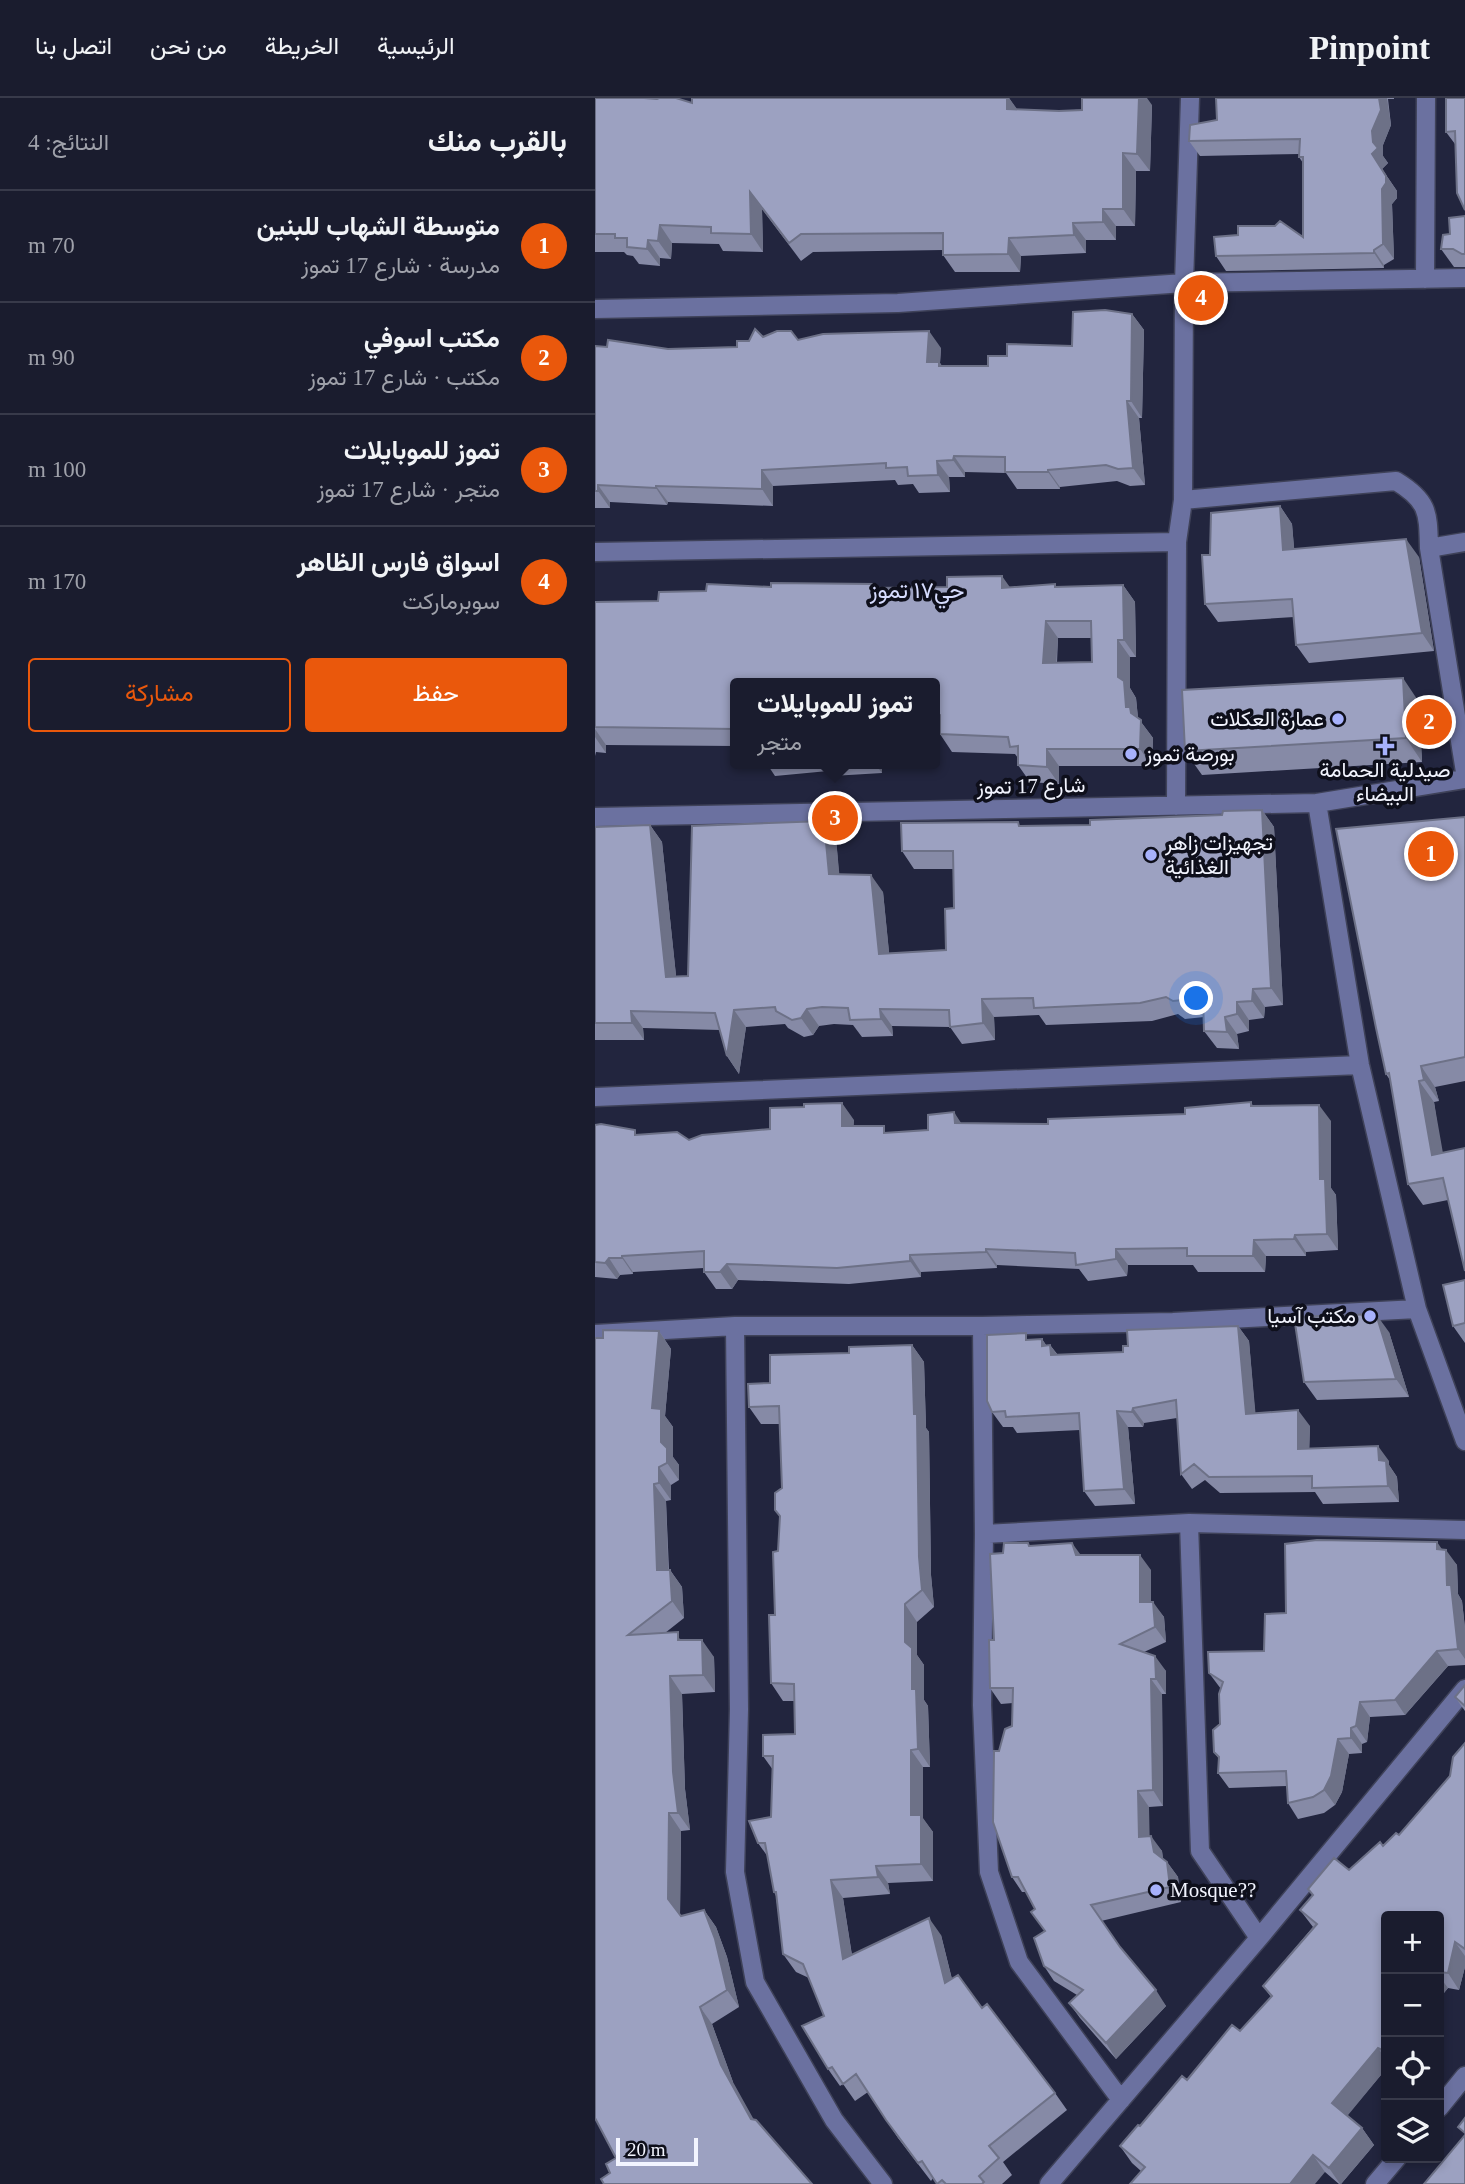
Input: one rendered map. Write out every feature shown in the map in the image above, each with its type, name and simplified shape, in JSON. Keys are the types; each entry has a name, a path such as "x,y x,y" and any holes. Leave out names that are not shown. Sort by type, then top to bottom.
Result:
{"street":[{"path":"1176,806 1177,542 1183,500 1184,284 1190,98"},
{"path":"1425,279 1426,98"},
{"path":"595,309 898,303 1184,284 1465,278"},
{"path":"1183,500 1396,481 1414,492 1427,512 1429,548 1465,772"},
{"path":"1429,548 1465,541"},
{"path":"595,552 1177,542"},
{"name":"شارع 17 تموز","path":"595,817 1317,803 1465,779"},
{"path":"1317,803 1360,1065 1417,1310 1465,1441"},
{"path":"595,1097 1360,1065"},
{"path":"595,1334 735,1326 982,1326 1173,1322 1417,1310"},
{"path":"735,1326 739,1709 735,1872 755,1982 834,2120 883,2184"},
{"path":"982,1326 982,1705 989,1872 1019,1962 1121,2100"},
{"path":"984,1534 1189,1523 1465,1530"},
{"path":"1189,1523 1199,1851 1259,1938"},
{"path":"1049,2184 1259,1938 1465,1689"},
{"path":"1444,2102 1465,2076"},
{"path":"1375,2184 1393,2163"}],"building":[{"path":"595,98 676,98 692,103 692,98 1007,98 1007,109 1059,111 1082,110 1082,98 1139,98 1137,154 1123,153 1123,209 1103,209 1103,222 1073,223 1074,235 1009,238 1008,254 943,255 943,233 801,234 789,243 750,192 751,234 711,233 711,227 660,225 658,241 648,240 647,249 627,247 627,238 615,238 615,234 595,234"},
{"path":"1216,98 1379,98 1381,110 1372,131 1373,142 1378,148 1372,154 1386,176 1382,189 1383,244 1374,250 1374,253 1216,256 1214,237 1238,235 1238,226 1275,226 1280,221 1303,237 1303,157 1299,157 1300,139 1189,141 1190,125 1217,120"},
{"path":"1446,98 1465,98 1465,210 1457,193 1455,131 1446,132"},
{"path":"1465,216 1465,254 1453,249 1441,249 1443,235 1450,234 1449,218"},
{"path":"1105,310 1132,314 1131,401 1127,401 1133,468 1118,469 1106,465 1048,472 1005,472 1005,457 954,456 953,460 937,461 938,475 908,476 907,467 886,468 886,463 762,470 762,489 598,485 598,491 595,491 595,346 607,347 608,340 668,349 737,347 737,341 749,341 755,329 763,337 777,331 791,331 798,340 823,334 929,331 927,362 939,362 939,366 988,366 988,356 1007,356 1007,344 1072,346 1073,312"},
{"path":"1280,506 1283,550 1406,539 1422,633 1296,645 1292,599 1205,604 1202,555 1210,555 1211,513"},
{"path":"1002,576 1002,588 1055,584 1055,587 1123,585 1124,640 1118,640 1118,677 1124,681 1126,707 1130,707 1131,713 1141,720 1140,749 1047,749 1047,767 1018,765 1018,746 1010,747 1008,737 940,734 940,678 730,678 730,729 595,727 595,602 658,601 659,592 706,591 707,584 771,587 771,583 874,584 873,588 947,587 947,577","holes":["1046,621 1091,621 1092,662 1043,663"]},
{"path":"1403,678 1406,738 1185,751 1182,690"},
{"path":"1262,810 1271,988 1253,989 1252,1001 1237,1002 1237,1014 1225,1017 1227,1032 1204,1031 1203,998 1173,1001 1166,997 1140,1003 1034,1008 1033,998 982,999 983,1023 950,1027 949,1010 880,1009 881,1019 850,1020 848,1008 822,1007 807,1009 801,1018 792,1020 776,1011 775,1007 734,1010 727,1056 715,1013 631,1011 632,1023 595,1023 595,827 650,825 666,977 688,976 692,826 824,821 829,874 871,875 879,954 946,950 945,909 954,908 953,851 902,851 901,823 1018,822 1019,826 1090,825 1090,820 1222,815 1223,811"},
{"path":"1465,817 1465,1057 1421,1066 1424,1080 1419,1081 1432,1155 1465,1148 1465,1271 1443,1178 1408,1184 1389,1073 1386,1074 1336,829"},
{"path":"1251,1102 1251,1106 1319,1105 1320,1179 1325,1179 1327,1234 1295,1235 1294,1239 1254,1240 1253,1256 1187,1256 1187,1248 1116,1249 1116,1259 1076,1265 1075,1253 986,1249 986,1252 910,1255 910,1261 837,1268 727,1264 720,1272 704,1272 704,1251 622,1256 609,1258 605,1263 595,1262 595,1125 635,1130 635,1135 677,1132 689,1140 702,1135 770,1129 770,1108 804,1107 804,1104 842,1103 842,1126 884,1126 884,1133 928,1130 928,1115 954,1112 955,1123 1048,1124 1048,1119 1185,1114 1185,1108"},
{"path":"1465,1280 1465,1323 1453,1326 1443,1285"},
{"path":"1376,1314 1396,1379 1304,1382 1294,1317"},
{"path":"1238,1326 1246,1414 1298,1410 1298,1449 1378,1446 1379,1460 1386,1461 1388,1486 1312,1488 1312,1476 1209,1477 1194,1464 1181,1474 1176,1400 1133,1408 1132,1412 1117,1411 1124,1489 1084,1491 1079,1413 1006,1417 1005,1411 992,1412 987,1401 987,1335 1026,1333 1026,1340 1042,1339 1042,1346 1050,1345 1051,1355 1123,1352 1123,1346 1128,1346 1127,1330"},
{"path":"603,1330 659,1331 652,1408 661,1409 661,1442 667,1448 667,1463 659,1467 659,1483 654,1484 657,1570 670,1570 672,1601 628,1635 678,1632 678,1640 702,1640 703,1675 670,1676 673,1772 678,1813 669,1813 668,1899 681,1916 704,1910 715,1939 727,1990 700,2007 721,2065 751,2119 756,2120 812,2184 604,2184 601,2179 610,2173 606,2164 616,2158 595,2118 595,1338 603,1338"},
{"path":"912,1345 914,1414 917,1414 922,1590 905,1604 905,1642 912,1648 912,1689 916,1689 918,1749 911,1750 911,1815 921,1815 921,1864 876,1866 878,1877 831,1880 843,1959 929,1918 945,1983 958,1975 982,2008 987,2004 1055,2093 989,2146 999,2158 979,2176 984,2182 982,2184 946,2184 942,2180 937,2184 922,2161 918,2163 886,2120 856,2074 843,2084 832,2067 828,2069 802,2026 824,2016 803,1964 783,1954 776,1892 765,1843 758,1843 749,1821 771,1817 773,1756 763,1756 763,1735 795,1734 794,1684 771,1683 769,1615 775,1615 773,1552 778,1551 780,1516 775,1510 775,1493 782,1488 779,1406 749,1407 748,1384 770,1383 770,1355 849,1353 849,1347"},
{"path":"1317,1540 1437,1542 1437,1549 1446,1550 1447,1585 1451,1585 1458,1649 1437,1651 1395,1700 1360,1702 1356,1726 1351,1728 1351,1738 1338,1739 1331,1776 1324,1790 1313,1797 1288,1803 1286,1771 1218,1773 1219,1757 1214,1752 1213,1730 1220,1724 1219,1694 1223,1682 1209,1673 1208,1652 1264,1651 1265,1614 1286,1613 1285,1544"},
{"path":"1004,1543 1028,1543 1029,1546 1072,1543 1076,1555 1140,1555 1140,1602 1153,1602 1155,1627 1120,1644 1155,1656 1156,1679 1151,1679 1153,1790 1138,1791 1139,1837 1151,1836 1154,1852 1167,1862 1170,1887 1091,1905 1120,1947 1156,1990 1106,2043 1069,2003 1083,1990 1044,1966 1034,1938 1045,1931 1031,1912 1035,1909 1018,1877 1012,1877 993,1822 994,1751 999,1751 1005,1729 1012,1726 1013,1688 990,1688 989,1640 994,1640 990,1554 1003,1553"},
{"path":"1465,1685 1465,1706 1455,1697"},
{"path":"1465,1743 1465,1949 1455,1942 1448,1973 1444,1973 1444,1911 1381,1911 1381,2050 1378,2048 1332,2103 1362,2128 1329,2168 1313,2155 1290,2184 1130,2184 1145,2167 1120,2146 1182,2076 1187,2080 1232,2025 1240,2031 1272,1996 1263,1986 1317,1924 1300,1910 1313,1895 1308,1889 1334,1858 1349,1870 1380,1842 1383,1846 1396,1833 1399,1835 1450,1776 1453,1757"},
{"path":"1465,2118 1465,2133 1458,2127"},
{"path":"1465,2135 1465,2184 1424,2184"}],"place":[{"name":"اسواق فارس الظاهر","path":"1201,298"},
{"name":"عمارة العكلات","path":"1338,719"},
{"name":"مكتب اسوفي","path":"1429,722"},
{"name":"صيدلية الحمامة البيضاء","path":"1385,746"},
{"name":"بورصة تموز","path":"1131,754"},
{"name":"تموز للموبايلات","path":"835,818"},
{"name":"متوسطة الشهاب للبنين","path":"1431,854"},
{"name":"تجهيزات زاهر الغذائية","path":"1151,855"},
{"name":"مكتب آسيا","path":"1370,1316"},
{"name":"Mosque??","path":"1156,1890"}],"district":[{"name":"حي۱۷ تموز","path":"917,590"}]}
